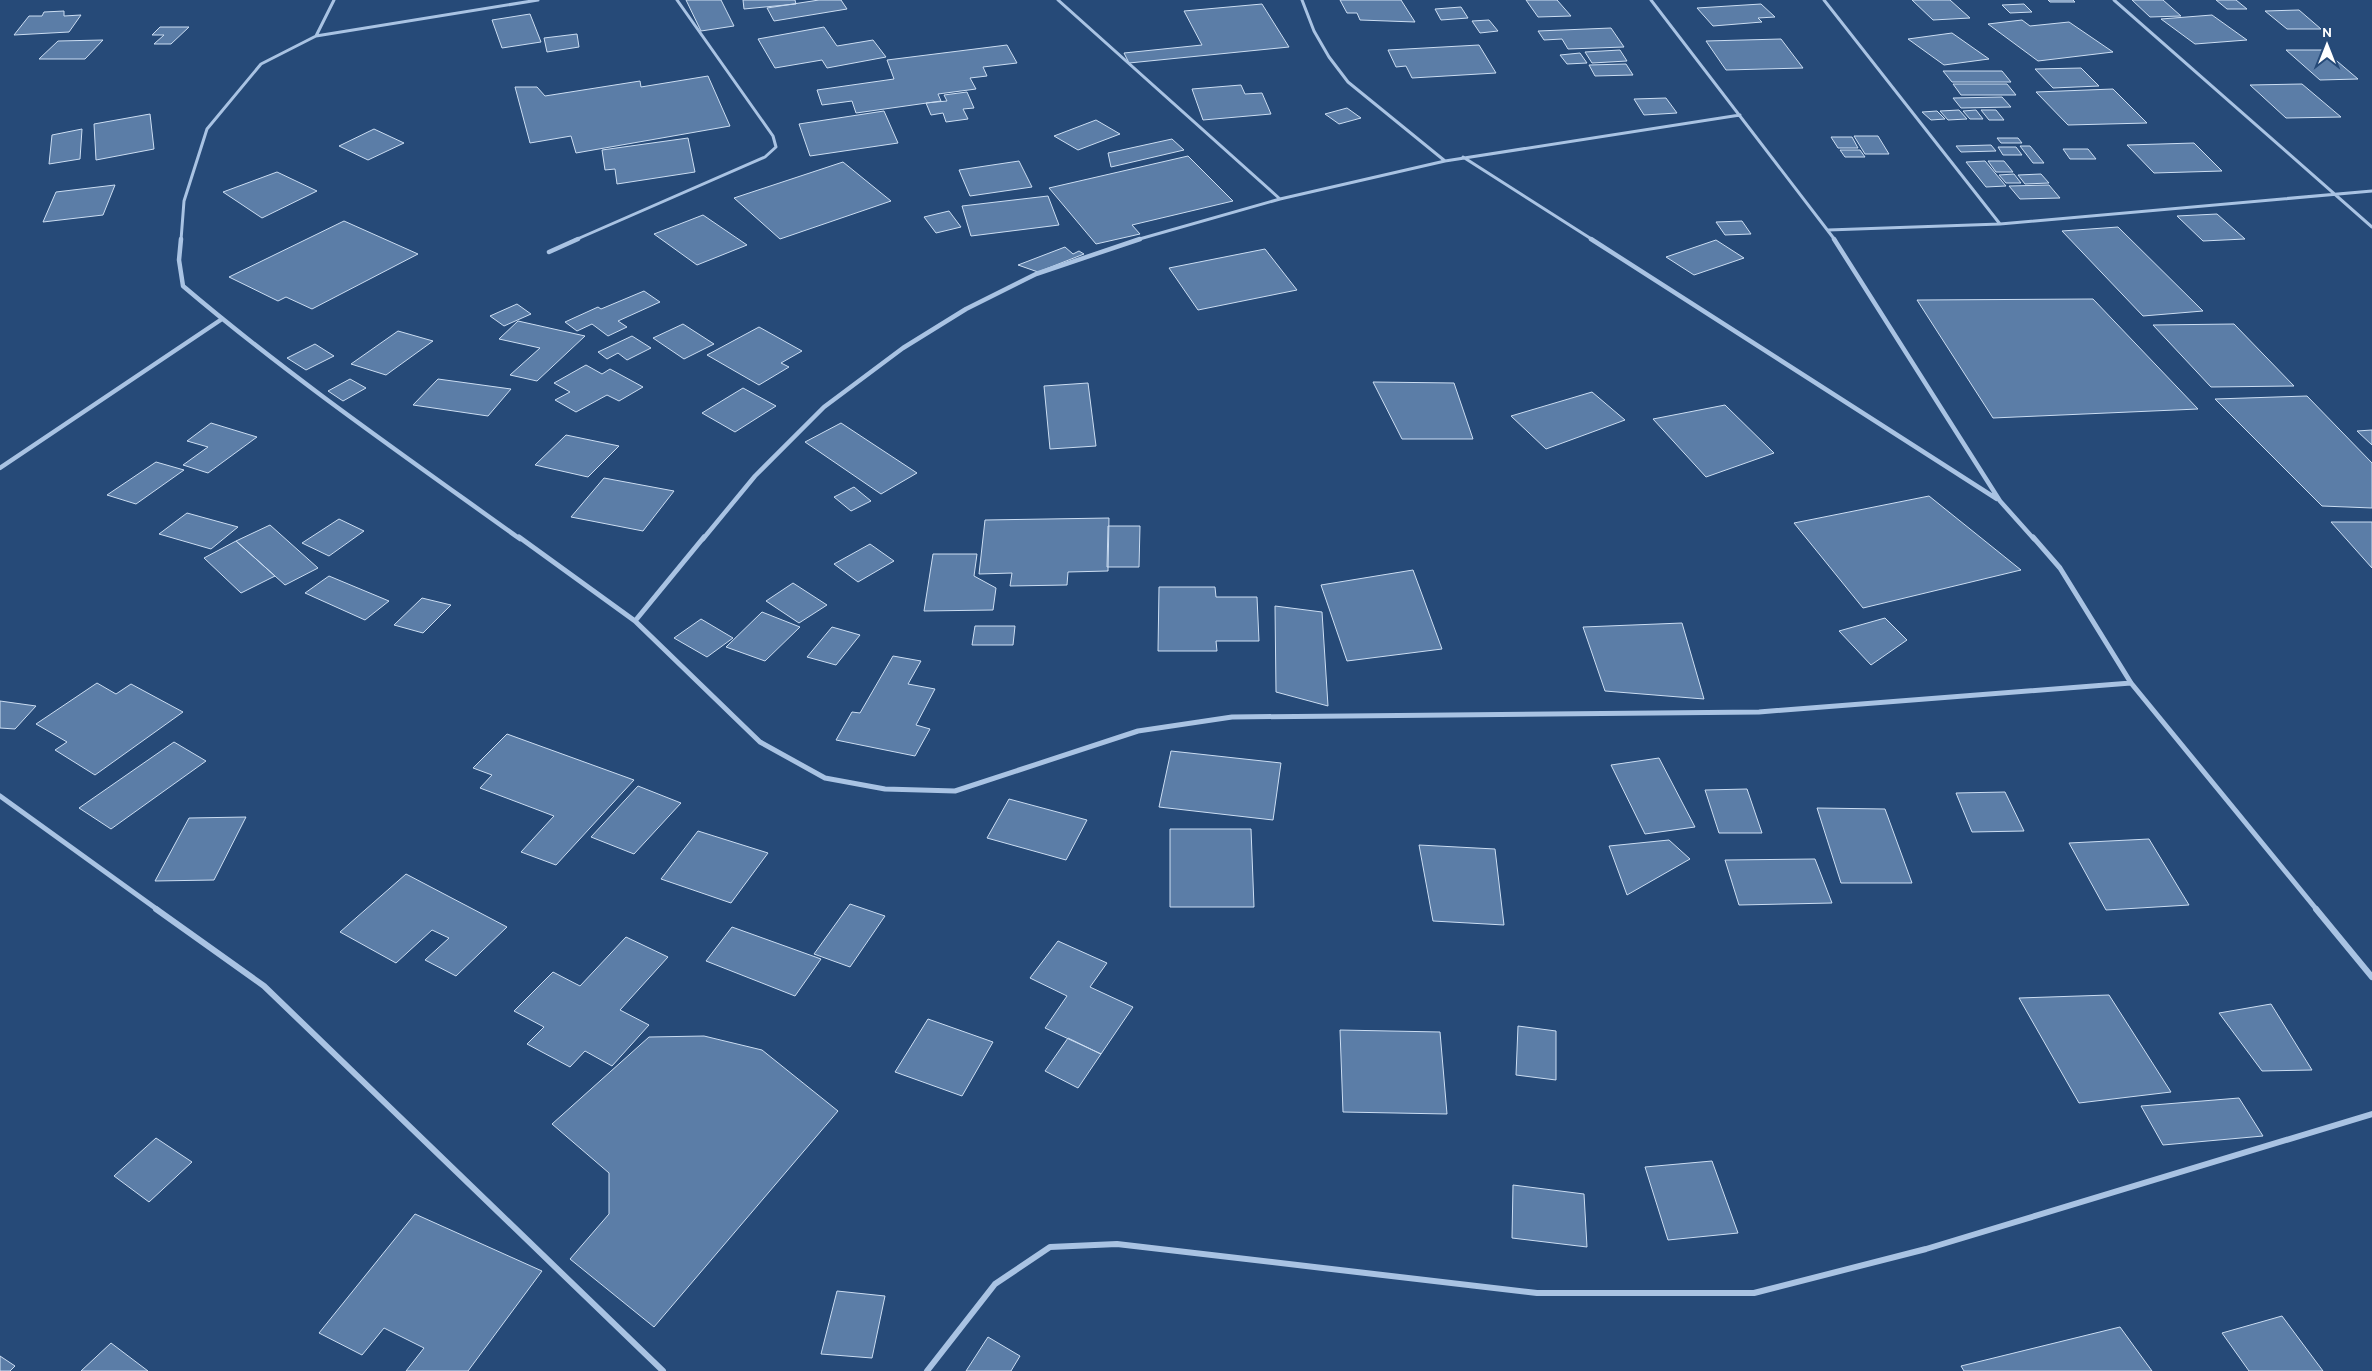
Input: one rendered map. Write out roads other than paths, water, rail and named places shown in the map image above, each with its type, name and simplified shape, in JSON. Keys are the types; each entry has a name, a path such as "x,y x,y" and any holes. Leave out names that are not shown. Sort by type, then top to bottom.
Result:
{"street":[{"path":"316,36 334,0"},
{"path":"538,0 316,36 261,64 206,129 184,201 179,260 183,286 222,319 344,412 635,620 760,742 825,778 885,789 955,791 1138,731 1232,717 1759,712 2131,683"},
{"path":"548,252 765,157 776,147 773,136 677,0"},
{"path":"1058,0 1280,198"},
{"path":"1302,0 1314,31 1329,57 1348,82 1445,161"},
{"path":"1652,0 1828,230 2000,501 2060,568 2131,683 2372,977"},
{"path":"1824,0 2000,224"},
{"path":"2114,0 2163,41 2372,227"},
{"path":"635,620 755,476 824,408 903,348 966,309 1036,274 1170,229 1280,198 1463,157 1740,115"},
{"path":"1463,157 2000,501"},
{"path":"1828,230 2000,224 2372,191"},
{"path":"0,468 222,319"},
{"path":"0,796 264,986 663,1371"},
{"path":"927,1371 995,1284 1050,1247 1117,1244 1538,1293 1754,1293 1926,1250 2372,1114"}]}
